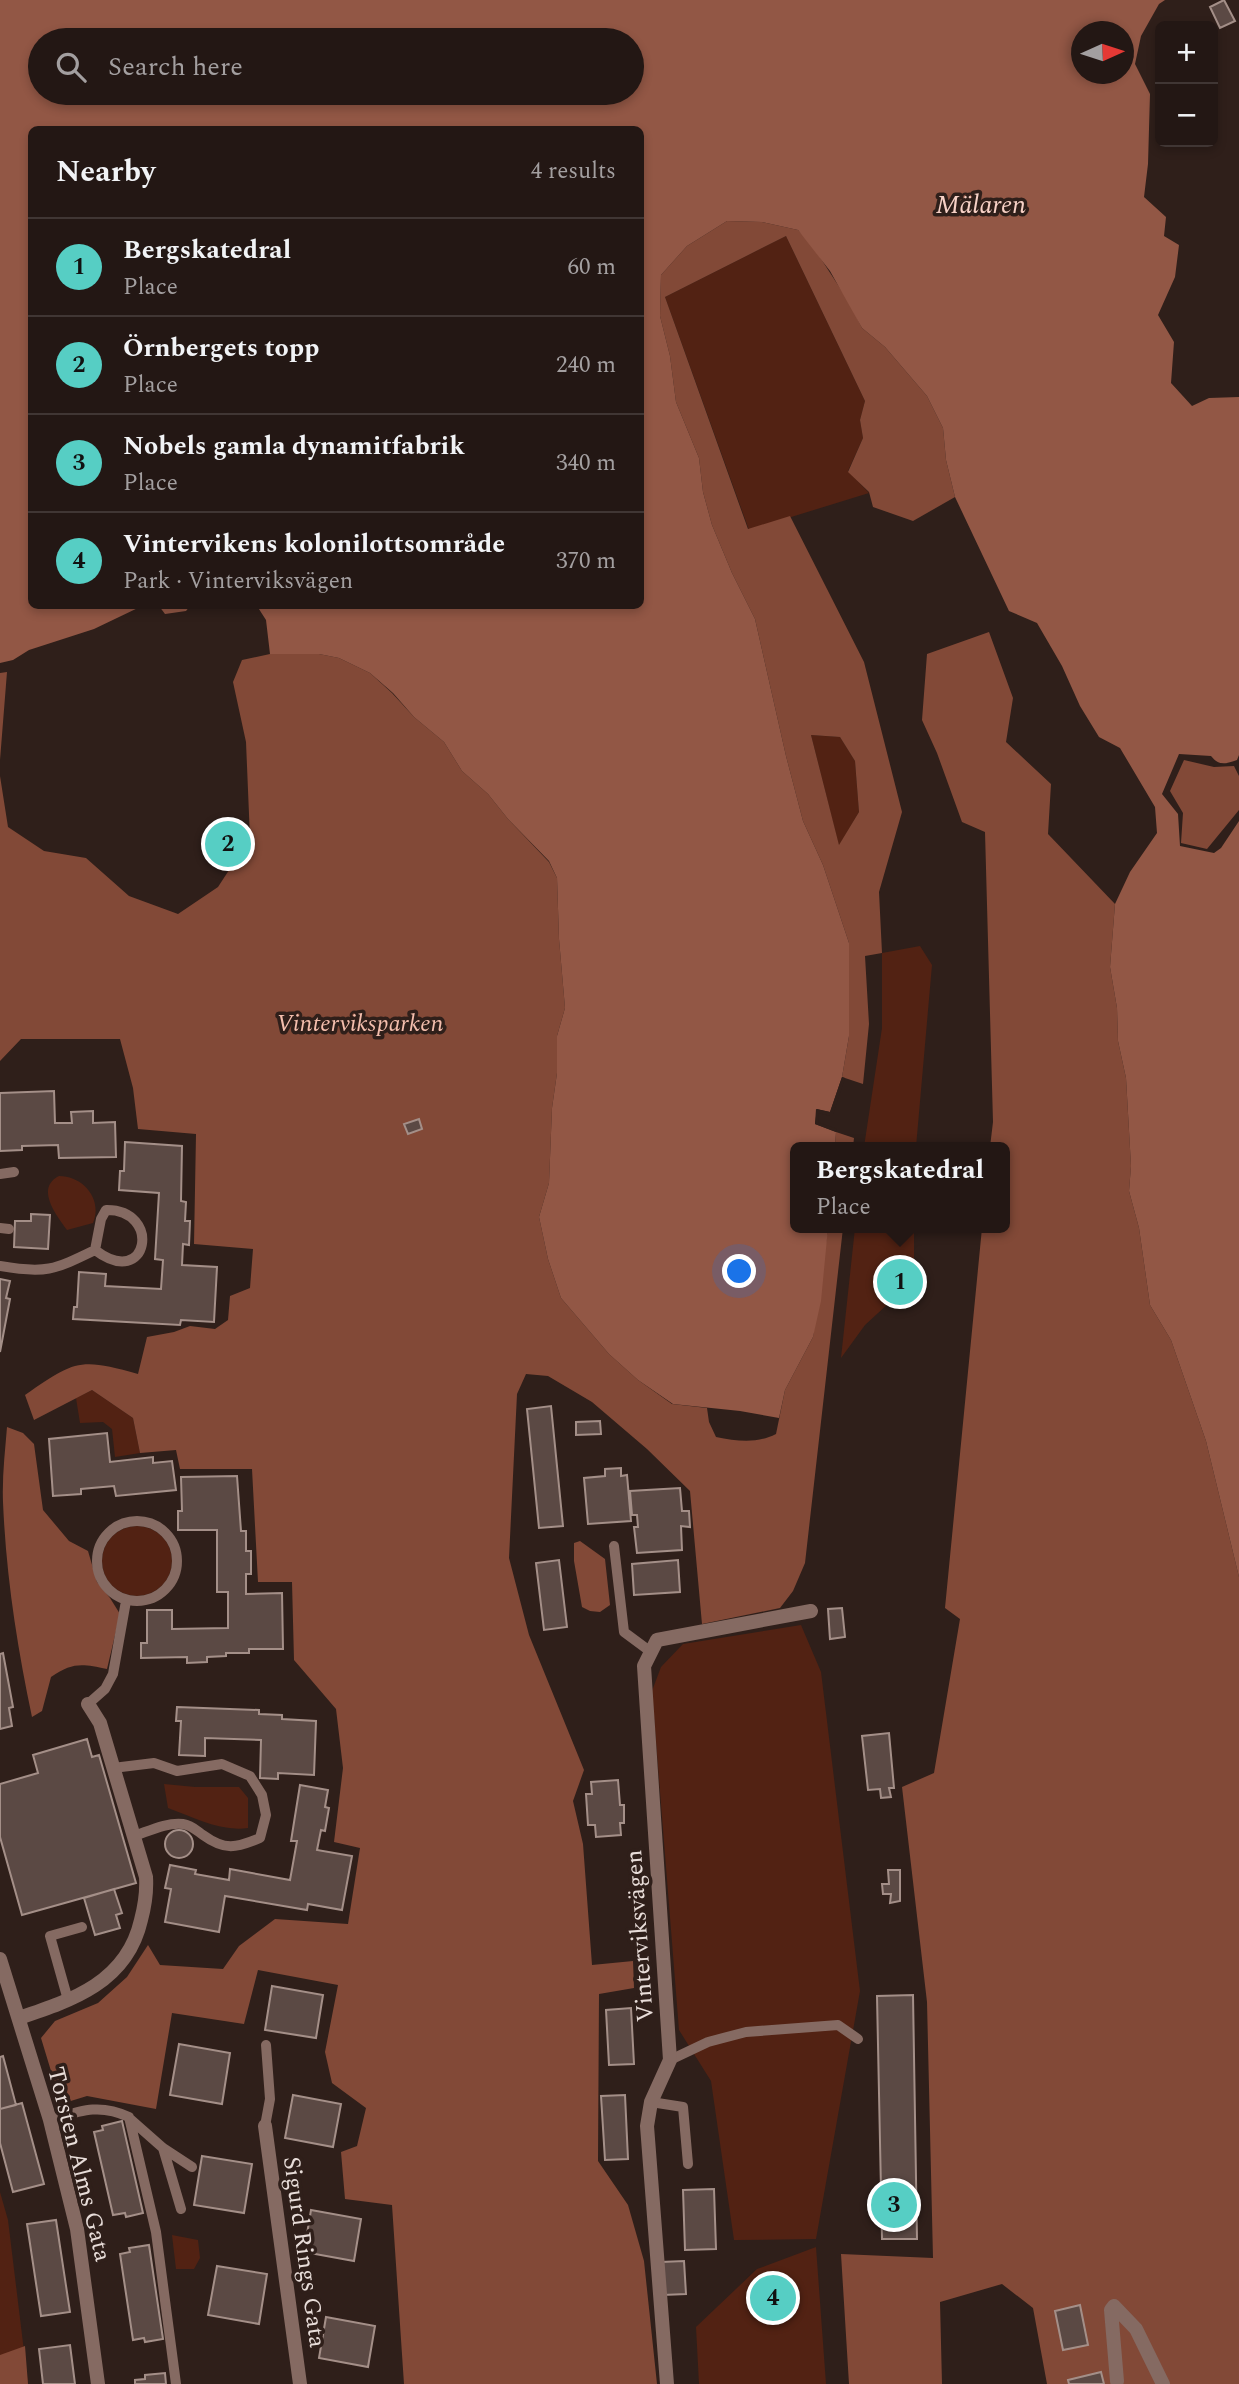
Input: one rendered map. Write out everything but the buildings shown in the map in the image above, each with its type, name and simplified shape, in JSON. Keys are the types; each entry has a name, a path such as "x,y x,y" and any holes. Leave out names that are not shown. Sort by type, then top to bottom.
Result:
{"street":[{"path":"651,1652 657,1640 811,1611"},
{"name":"Vinterviksvägen","path":"651,1652 644,1666 670,2060 651,2102 647,2126 667,2384"},
{"path":"19,2018 88,1991 117,1968 130,1953 138,1934 147,1894 146,1877 100,1723 88,1704"},
{"name":"Torsten Alms Gata","path":"0,1959 50,2120 78,2229 97,2384"},
{"name":"Sigurd Rings Gata","path":"265,2126 300,2384"},
{"path":"1117,2381 1111,2310 1114,2305 1136,2329 1163,2384"}],"lane":[{"path":"0,1174 14,1172"},
{"path":"106,1210 119,1210 131,1216 141,1227 140,1248 134,1259 127,1263 105,1258 94,1250 101,1219 106,1210"},
{"path":"0,1266 27,1271 57,1269 94,1250"},
{"path":"139,1520 153,1523 173,1541 177,1568 173,1581 165,1592 153,1599 126,1601 112,1593 102,1581 97,1566 98,1550 104,1538 114,1528 126,1522 139,1520"},
{"path":"614,1545 624,1632 651,1652"},
{"path":"88,1704 105,1689 113,1674 126,1601"},
{"path":"113,1768 154,1763 177,1771 222,1764 250,1776 262,1795 266,1815 260,1838 239,1847 220,1844 191,1826 181,1824 134,1836"},
{"path":"68,2000 50,1936 82,1927"},
{"path":"670,2060 708,2042 746,2032 838,2025 858,2039"},
{"path":"265,2126 270,2099 266,2045"},
{"path":"651,2102 683,2107 688,2164"},
{"path":"50,2120 89,2109 113,2110 129,2117 163,2148 192,2167"},
{"path":"129,2117 156,2232 176,2384"},
{"path":"163,2148 181,2208"}],"shaded area":[{"path":"786,236 865,401 860,420 863,438 848,471 869,493 749,530 665,297"},
{"path":"811,735 840,737 855,761 859,812 839,846"},
{"path":"920,946 932,965 916,1142 865,1142 882,1028 882,953"},
{"path":"59,1176 76,1180 89,1190 95,1206 93,1223 67,1230 53,1209 48,1194 52,1181"},
{"path":"854,1233 914,1233 914,1280 865,1325 841,1358"},
{"path":"92,1390 133,1418 140,1453 115,1457 112,1429 103,1422 80,1423 76,1398"},
{"path":"137,1526 156,1532 166,1542 172,1561 166,1580 156,1590 137,1596 118,1590 108,1580 102,1561 108,1542 118,1532"},
{"path":"801,1625 821,1672 860,1991 816,2239 734,2240 711,2081 679,2030 652,1691 661,1667 683,1644"},
{"path":"164,1784 239,1787 248,1798 248,1828 217,1826 168,1808"},
{"path":"0,2192 8,2220 28,2384 0,2384"},
{"path":"172,2235 198,2240 200,2258 194,2269 176,2269"},
{"path":"816,2247 826,2384 699,2384 696,2327 757,2269"}],"green space":[{"path":"727,221 762,222 798,230 812,245 849,302 862,328 885,347 927,396 943,428 946,460 955,497 913,521 873,507 869,492 848,472 863,438 860,420 865,401 786,236 665,297 748,529 790,516 864,662 902,812 879,892 882,953 865,956 869,1024 863,1084 842,1077 849,1036 849,943 823,865 803,821 755,619 712,525 703,492 699,458 676,402 670,356 660,316 661,275 687,246","holes":["811,735 840,737 855,761 859,812 839,845"]},
{"path":"989,632 1013,698 1006,742 1051,784 1048,834 1115,904 1110,967 1117,1008 1118,1041 1126,1078 1131,1166 1129,1191 1139,1228 1150,1305 1171,1340 1206,1441 1239,1577 1239,2384 1047,2384 1033,2308 1002,2284 940,2302 942,2384 849,2384 841,2254 933,2258 927,2002 902,1787 934,1773 960,1619 945,1608 982,1233 1010,1233 1010,1142 991,1142 993,1122 985,832 962,822 922,720 927,654"},
{"name":"Vinterviksparken","path":"270,654 319,654 339,658 370,673 414,717 444,742 462,771 488,794 549,862 557,878 565,1008 557,1036 549,1183 539,1217 548,1259 561,1298 609,1354 638,1380 672,1404 707,1408 709,1422 716,1437 754,1440 776,1434 785,1390 813,1337 827,1233 842,1233 805,1563 793,1591 780,1608 702,1624 690,1491 647,1449 592,1402 548,1376 526,1374 517,1394 509,1558 529,1635 584,1770 573,1801 583,1844 592,1965 633,1961 634,1988 599,1994 598,2161 628,2205 644,2261 657,2384 404,2384 392,2205 345,2199 341,2152 357,2146 366,2108 332,2083 325,2052 338,1985 258,1970 244,2024 172,2013 156,2109 87,2096 61,2104 41,2038 55,2021 98,2003 127,1977 148,1945 160,1965 223,1969 239,1946 275,1919 348,1924 360,1848 334,1842 343,1768 336,1709 294,1660 292,1582 258,1582 252,1469 180,1469 176,1450 140,1453 133,1418 92,1390 34,1420 25,1395 55,1375 78,1365 102,1365 138,1374 147,1337 190,1326 215,1329 228,1320 230,1296 250,1288 253,1249 194,1244 196,1134 138,1129 133,1088 120,1039 21,1039 0,1061 0,776 8,827 44,851 86,858 129,896 178,914 218,887 250,838 246,742 233,682 242,660"},
{"path":"7,672 0,760 0,673"},
{"path":"1184,760 1214,767 1234,766 1239,776 1239,810 1207,849 1181,843 1183,813 1170,791"},
{"path":"836,1132 854,1138 854,1142 835,1142"},
{"path":"7,1427 23,1433 34,1444 43,1510 69,1541 88,1551 97,1582 120,1614 107,1669 78,1666 51,1677 42,1711 32,1717 17,1637 4,1529"},
{"path":"580,1541 605,1559 610,1605 600,1612 582,1607 574,1561 574,1543"},
{"path":"25,2346 28,2384 0,2384 0,2355"}],"water":[{"name":"Mälaren","path":"0,0 1165,0 1159,4 1141,36 1135,64 1150,94 1144,197 1166,217 1164,236 1179,245 1175,277 1158,315 1174,342 1171,383 1192,406 1209,398 1239,397 1239,755 1237,760 1223,763 1211,756 1179,754 1162,794 1178,814 1180,846 1214,853 1221,848 1239,821 1239,1577 1206,1441 1171,1340 1150,1305 1139,1228 1129,1191 1131,1166 1126,1078 1118,1041 1117,1008 1110,967 1115,904 1130,872 1157,833 1155,807 1120,748 1099,737 1037,623 1009,611 955,497 946,460 943,428 927,396 885,347 862,328 830,271 798,230 762,222 727,221 687,246 661,275 660,316 670,356 676,402 699,458 703,492 712,525 755,619 803,821 823,865 849,943 849,1036 842,1077 830,1112 817,1109 815,1124 836,1132 835,1142 790,1142 790,1233 828,1233 821,1301 813,1337 785,1390 779,1418 673,1404 638,1380 609,1354 561,1298 548,1259 539,1217 549,1183 557,1036 565,1008 557,878 549,861 488,794 462,771 444,742 414,717 393,693 370,673 339,658 319,654 270,654 266,620 259,609 644,609 644,126 28,126 28,609 136,609 94,629 29,650 13,660 0,663"},
{"path":"161,609 188,609 186,611 165,614"}],"pier":[{"path":"842,1077 845,1078 833,1114 830,1116 819,1113 818,1122 837,1129 836,1132 815,1124 816,1109 830,1112"}],"place":[{"name":"Örnbergets topp","path":"228,844"},
{"name":"Bergskatedral","path":"900,1282"},
{"name":"Nobels gamla dynamitfabrik","path":"894,2205"},
{"name":"Vintervikens kolonilottsområde","path":"773,2298"}]}
